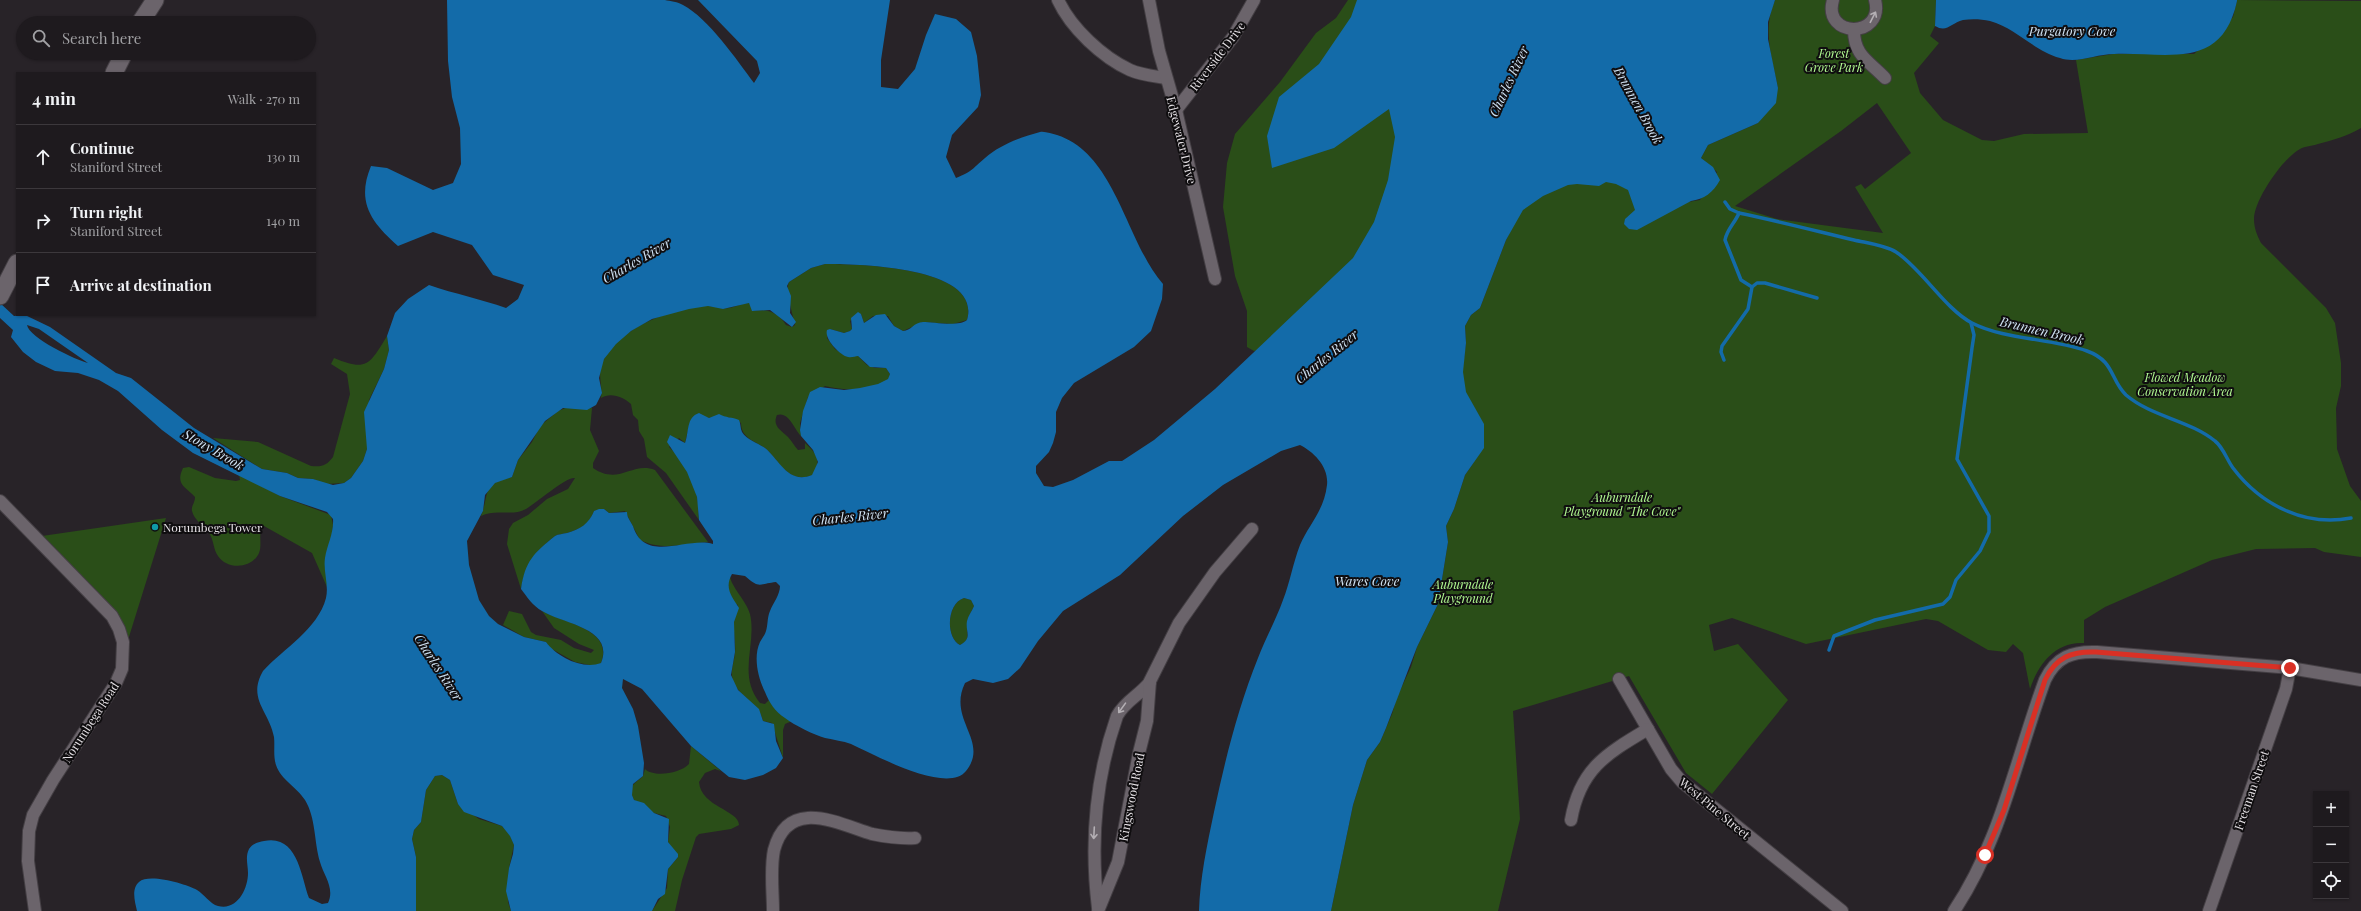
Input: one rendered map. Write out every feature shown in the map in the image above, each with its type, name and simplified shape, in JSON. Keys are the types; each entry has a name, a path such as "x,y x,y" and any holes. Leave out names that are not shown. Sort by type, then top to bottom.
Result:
{"main road":[{"path":"145,16 155,0"},
{"path":"114,72 120,60"},
{"path":"3,291 16,265"}],"street":[{"path":"1058,0 1073,24 1090,42 1111,59 1130,70 1166,78"},
{"name":"Edgewater Drive","path":"1149,0 1166,78 1176,110 1215,279"},
{"name":"Riverside Drive","path":"1176,110 1233,37 1254,0"},
{"path":"1833,0 1832,11 1835,19 1843,27 1854,30 1865,27 1872,21 1876,10 1875,0"},
{"path":"1854,30 1856,49 1864,60 1885,78"},
{"name":"Norumbega Road","path":"0,501 103,606 119,629 123,642 122,669 116,683 52,780 33,815 29,831 28,862 35,911"},
{"name":"Kingswood Road","path":"1098,910 1093,847 1100,780 1117,716 1122,706 1144,689 1150,682 1179,623 1215,572 1252,529"},
{"path":"1954,911 1975,876 1998,825 2045,680 2052,667 2063,657 2075,652 2096,652 2290,668 2361,680"},
{"name":"Freeman Street","path":"2209,911 2286,688 2290,668"},
{"name":"West Pine Street","path":"1619,679 1671,769 1686,785 1842,911"},
{"name":"Kingswood Road","path":"1098,910 1118,862 1139,753 1147,721 1150,682"},
{"path":"1570,820 1578,793 1594,766 1606,755 1648,729"},
{"path":"773,911 774,851 778,840 793,823 817,817 828,818 886,837 915,838"}],"green space":[{"path":"1348,0 1403,0 1405,157 1357,263 1260,350 1254,351 1247,347 1247,311 1235,276 1223,207 1227,163 1235,134 1280,82 1316,33 1336,18"},
{"path":"1775,0 1936,0 1935,26 1930,36 1939,43 1914,73 1920,93 1943,120 1982,140 1994,141 2024,134 2088,133 2076,60 2113,54 2194,54 2233,17 2237,0 2361,1 2361,128 2340,138 2302,148 2293,154 2278,170 2264,191 2255,211 2254,219 2256,231 2261,243 2326,308 2335,323 2341,363 2341,386 2336,408 2337,449 2350,486 2361,501 2361,557 2324,552 2315,548 2256,549 2212,560 2105,607 2084,620 2084,643 2074,643 2056,650 2043,663 2033,680 2030,689 2023,653 2013,644 2006,652 1988,650 1938,621 1926,619 1806,644 1732,618 1709,625 1714,651 1738,644 1788,700 1712,794 1686,773 1629,676 1513,711 1520,819 1498,911 1331,911 1353,805 1367,760 1380,742 1392,714 1397,697 1411,667 1417,647 1438,604 1448,542 1446,526 1454,509 1465,475 1474,462 1454,434 1466,343 1465,326 1471,315 1480,308 1506,240 1533,184 1601,176 1688,202 1700,200 1717,172 1701,158 1708,145 1758,123 1778,88 1769,44 1769,22","holes":["1877,103 1911,153 1865,189 1861,184 1855,187 1883,233 1777,219 1735,206 1841,131"]},
{"path":"825,264 888,267 914,272 937,279 956,288 967,302 967,320 953,324 923,322 903,331 894,326 888,316 873,316 864,323 861,314 850,321 852,329 850,331 844,333 830,329 827,338 835,349 844,355 858,356 867,365 875,368 886,368 890,374 889,379 875,386 858,389 840,389 825,386 808,397 800,423 801,436 788,418 781,414 777,415 776,425 798,450 805,449 805,443 815,454 817,458 817,465 813,475 797,477 785,470 765,448 746,436 743,432 741,423 733,419 721,416 709,418 704,417 689,426 685,443 679,438 669,447 684,465 692,481 697,497 699,520 666,473 647,457 644,439 639,431 638,420 633,415 631,404 624,399 613,395 601,398 600,369 604,359 622,338 634,329 662,316 691,308 707,306 726,308 749,303 754,311 764,310 772,312 780,317 786,325 792,327 795,325 788,291 789,282 811,268"},
{"path":"387,336 389,350 384,369 369,400 367,449 363,461 351,478 344,483 326,484 313,479 298,478 287,473 262,469 213,438 258,442 311,466 321,466 326,464 333,457 350,394 347,374 331,364 334,358 354,364 361,365 366,363 376,353"},
{"path":"568,407 581,409 592,408 590,430 599,451 593,463 593,468 610,475 639,468 655,470 708,542 673,546 648,543 640,540 625,511 609,513 604,509 594,511 590,520 584,526 567,533 556,535 542,547 532,559 525,572 521,589 507,544 509,529 513,523 528,515 547,499 568,489 575,478 565,481 526,509 510,513 492,513 481,516 488,490 491,486 495,482 502,479 512,477 518,460 532,442 540,426 558,411"},
{"path":"189,467 215,478 236,481 240,480 239,474 280,496 331,515 333,525 327,587 312,553 264,526 260,532 260,547 256,558 245,565 239,566 227,564 222,561 216,553 209,533 193,514 192,509 195,497 181,482 180,478 183,468"},
{"path":"166,518 123,656 119,629 35,537"},
{"path":"730,576 733,585 750,614 751,637 749,670 753,692 760,703 765,704 769,700 779,713 792,721 785,724 783,730 783,758 772,723 763,721 758,710 741,693 734,683 732,672 735,649 734,622 738,605 730,596 728,583"},
{"path":"964,598 971,600 974,606 967,622 967,640 960,645 955,641 952,635 950,620 954,606 958,601"},
{"path":"509,611 522,614 531,632 536,635 561,640 574,648 591,653 594,650 579,644 554,628 542,611 585,629 594,635 600,642 603,651 601,663 594,666 575,662 550,648 546,642 524,637 503,625"},
{"path":"691,746 721,771 715,769 705,773 699,782 701,790 713,803 733,815 739,825 731,829 699,834 696,837 682,880 675,911 652,911 667,888 668,869 678,857 668,842 670,827 666,816 654,813 634,800 631,788 643,776 645,769 649,772 661,774 674,772 685,767 689,764"},
{"path":"442,775 450,780 458,804 479,819 502,826 510,835 514,845 509,868 508,902 511,911 416,911 416,857 412,839 414,830 421,822 426,790 435,776"}],"water":[{"path":"447,0 665,0 676,2 693,11 712,29 754,83 760,73 757,61 698,0 890,0 881,60 881,87 898,89 915,69 926,35 935,14 956,19 971,32 977,56 981,95 978,107 952,135 946,157 956,178 969,171 991,153 1004,145 1040,132 1057,135 1077,145 1093,160 1107,179 1139,246 1150,266 1163,284 1162,299 1151,331 1134,347 1074,383 1062,398 1056,412 1056,432 1053,443 1049,452 1036,466 1036,473 1044,486 1053,487 1073,480 1109,461 1122,461 1154,440 1215,389 1353,258 1374,222 1388,180 1395,137 1389,109 1334,148 1272,168 1267,136 1279,97 1319,64 1351,17 1357,0 1775,0 1768,22 1768,39 1778,88 1776,103 1758,123 1708,145 1701,158 1713,167 1720,180 1711,192 1704,197 1691,201 1637,230 1629,229 1624,224 1625,219 1635,210 1628,190 1616,184 1606,182 1599,186 1577,184 1568,185 1543,196 1523,210 1506,240 1480,308 1471,315 1465,326 1466,343 1463,372 1466,392 1484,424 1484,448 1465,475 1454,509 1446,526 1448,542 1438,604 1417,647 1380,742 1367,760 1353,805 1331,911 1199,911 1202,874 1209,837 1238,715 1258,658 1283,600 1300,545 1320,510 1327,485 1326,472 1320,461 1300,445 1281,451 1223,485 1183,516 1120,575 1063,611 1038,641 1020,668 1008,679 993,683 973,679 965,683 961,696 961,708 973,750 972,760 966,771 957,777 943,778 927,776 892,763 851,744 825,738 810,732 781,716 770,703 762,686 757,667 758,648 766,632 769,614 778,596 780,586 776,582 759,585 745,576 732,574 729,588 739,608 734,622 735,652 731,675 738,690 759,709 763,721 774,724 776,741 783,758 776,768 763,775 745,780 729,777 691,746 642,689 623,679 622,688 633,709 638,726 644,763 643,776 633,784 632,795 634,800 644,803 654,813 669,819 668,842 678,854 678,857 668,869 665,894 658,899 652,911 511,911 506,891 514,845 510,836 502,826 464,812 458,804 450,780 442,775 435,776 426,790 421,822 414,830 412,839 416,857 416,911 137,911 134,896 135,888 139,882 151,879 168,880 197,890 212,903 218,906 225,907 231,905 236,902 244,892 246,886 248,873 247,855 249,849 255,844 264,841 275,841 284,844 291,850 300,869 309,898 322,904 328,903 330,898 330,887 320,862 309,807 302,795 278,770 275,758 274,737 258,697 257,689 263,671 308,629 322,609 327,593 325,558 333,519 327,512 280,496 193,453 162,430 118,391 99,380 78,373 55,371 36,362 23,352 11,337 13,330 0,318 0,303 14,316 27,316 50,327 116,373 131,378 194,428 262,469 287,473 298,478 313,479 333,485 344,483 351,478 363,461 367,449 364,412 384,369 389,350 387,336 395,313 408,299 429,285 506,308 518,299 524,285 493,275 472,245 433,232 398,246 380,228 369,210 365,190 371,166 387,168 433,190 453,183 461,164 460,128 452,97 448,61","holes":["825,264 888,267 914,272 937,279 956,288 967,302 967,320 952,324 920,322 908,330 903,331 894,326 885,314 876,315 864,323 861,314 858,312 851,318 852,329 850,331 844,333 830,329 827,330 830,342 845,356 858,356 870,367 886,368 890,374 888,379 878,384 844,390 820,387 810,392 803,411 800,430 801,436 813,450 818,462 812,475 796,477 790,474 765,448 744,435 741,430 739,420 734,418 719,414 709,418 699,413 695,415 690,422 685,443 670,435 667,442 687,472 697,497 699,520 713,541 713,544 703,542 658,547 648,545 640,539 629,519 627,512 609,513 604,509 599,509 594,511 587,523 580,528 556,535 541,548 528,564 521,589 533,604 542,611 585,629 594,635 601,642 603,651 601,663 586,665 571,661 557,653 546,642 524,637 498,624 489,616 479,600 469,565 467,541 483,511 485,495 495,483 512,477 518,460 545,421 563,408 587,410 596,405 602,393 599,378 604,359 616,344 631,331 652,319 689,309 708,306 723,309 749,303 752,311 770,310 792,327 796,322 790,313 791,296 787,286 789,282 811,268","27,325 39,329 88,363 74,358 44,342 36,336","964,598 971,600 974,606 967,621 968,634 966,640 960,645 955,641 952,635 950,620 954,606 958,601"]},
{"name":"Purgatory Cove","path":"1936,0 2237,1 2230,23 2219,39 2205,48 2190,53 2172,55 2107,54 2066,60 2051,55 2008,29 1990,21 1976,19 1963,20 1946,28 1939,28 1935,26"}],"waterway":[{"name":"Brunnen Brook","path":"1725,202 1730,209 1739,213 1876,244 1896,252 1915,268 1952,308 1972,323 1999,333 2073,347 2096,355 2107,365 2126,395 2147,409 2194,428 2215,441 2233,468 2244,481 2257,493 2271,502 2285,510 2301,516 2334,520 2351,518"},
{"path":"1724,360 1721,352 1722,346 1748,309 1752,287 1741,280 1725,240 1727,233 1739,213"},
{"path":"1752,287 1757,283 1765,283 1817,298"},
{"path":"1829,650 1834,636 1875,620 1943,604 1950,597 1956,580 1980,551 1989,532 1989,516 1957,459 1974,335 1971,323"}],"place":[{"name":"Norumbega Tower","path":"155,527"}],"route":[{"path":"1985,855 2004,810 2045,680 2052,667 2063,657 2075,652 2096,652 2290,668"}],"park label":[{"name":"Forest Grove Park","path":"1834,60"},
{"name":"Flowed Meadow Conservation Area","path":"2185,384"},
{"name":"Auburndale Playground \"The Cove\"","path":"1622,504"},
{"name":"Auburndale Playground","path":"1463,591"}],"water label":[{"name":"Charles River","path":"1508,81"},
{"name":"Charles River","path":"636,260"},
{"name":"Charles River","path":"1326,356"},
{"name":"Stony Brook","path":"214,449"},
{"name":"Charles River","path":"850,516"},
{"name":"Wares Cove","path":"1367,580"},
{"name":"Charles River","path":"439,667"}]}
